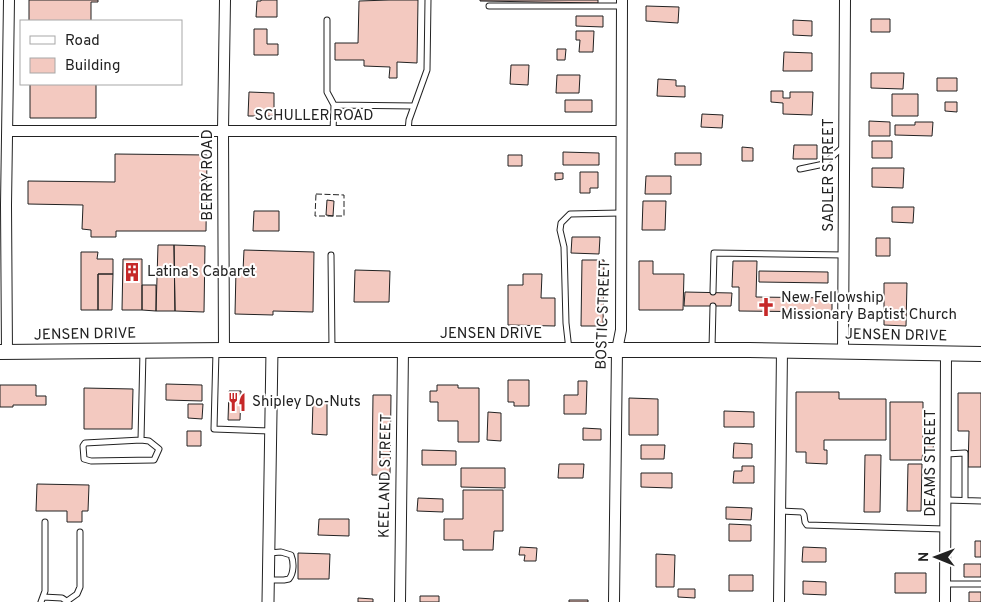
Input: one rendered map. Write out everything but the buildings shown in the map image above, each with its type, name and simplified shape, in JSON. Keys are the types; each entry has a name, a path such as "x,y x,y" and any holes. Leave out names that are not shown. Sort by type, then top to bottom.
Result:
{"main road":[{"name":"JENSEN DRIVE","path":"4,352 143,350 712,350 981,354"}],"street":[{"path":"4,352 9,0"},
{"name":"BERRY ROAD","path":"220,350 225,0"},
{"name":"SADLER STREET","path":"844,351 845,0"},
{"name":"BOSTIC STREET","path":"614,602 616,350 621,330 620,131 622,3"},
{"name":"SCHULLER ROAD","path":"8,130 620,131"},
{"path":"268,602 272,350"},
{"name":"KEELAND STREET","path":"400,602 403,350"},
{"path":"779,602 782,351"},
{"name":"DEAMS STREET","path":"945,602 946,354"}],"lane":[{"path":"408,131 408,120 427,70 428,0"},
{"path":"489,6 622,3"},
{"path":"327,20 327,92 334,105 333,131"},
{"path":"334,105 414,106"},
{"path":"800,168 824,164 845,146"},
{"path":"569,350 561,223 570,214 621,213"},
{"path":"713,292 714,253 844,255"},
{"path":"331,255 332,350"},
{"path":"712,306 712,350"},
{"path":"141,440 143,350"},
{"path":"220,350 214,429 271,431"},
{"path":"141,440 149,441 159,449 154,460 91,461 84,459 83,446 85,443 141,440"},
{"path":"946,454 965,453 965,500"},
{"path":"946,500 981,501"},
{"path":"780,511 802,512 804,522 807,525 946,529"},
{"path":"45,522 45,591 42,599 62,598 68,601 77,594 80,587 80,532"},
{"path":"269,552 281,552 292,555 293,573 289,579 269,580"},
{"path":"945,584 981,584"}],"fence":[{"path":"316,194 344,195 344,216 315,216 316,194"}],"place":[{"name":"Latina's Cabaret","path":"132,272"},
{"name":"New Fellowship Missionary Baptist Church","path":"766,307"},
{"name":"Shipley Do-Nuts","path":"237,402"}]}
